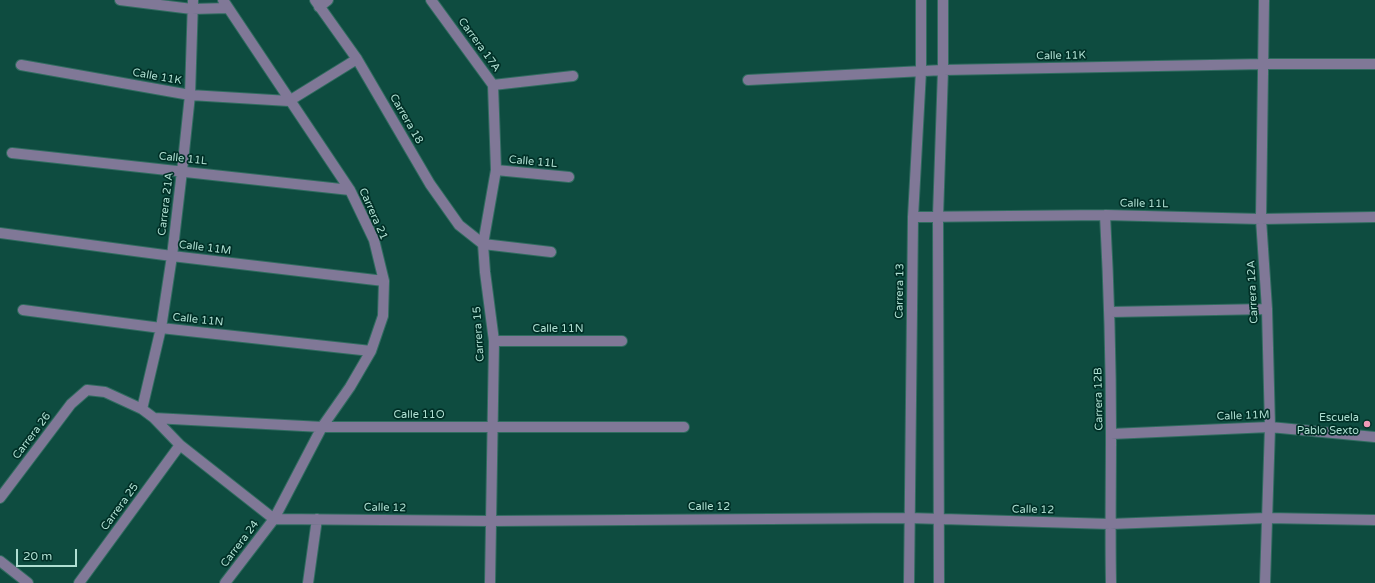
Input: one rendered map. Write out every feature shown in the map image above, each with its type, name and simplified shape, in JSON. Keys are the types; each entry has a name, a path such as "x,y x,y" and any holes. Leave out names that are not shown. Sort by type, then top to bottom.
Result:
{"street":[{"path":"120,0 193,5 225,4"},
{"path":"317,3 328,0"},
{"name":"Carrera 17A","path":"430,0 493,85"},
{"name":"Carrera 13","path":"909,583 913,217 921,71 921,0"},
{"path":"939,583 938,216 944,70 943,0"},
{"name":"Carrera 12A","path":"1264,0 1261,219 1270,426 1266,583"},
{"name":"Carrera 18","path":"317,3 357,59 430,184 459,225 483,244"},
{"name":"Carrera 21","path":"225,4 350,190 374,240 384,281 383,316 371,351 350,387 322,427 274,519"},
{"name":"Carrera 21A","path":"142,409 160,328 172,256 190,95 193,5"},
{"path":"289,101 357,59"},
{"name":"Calle 11K","path":"748,80 944,70 1264,64 1375,64"},
{"name":"Calle 11K","path":"21,65 190,95 289,101"},
{"path":"493,85 573,76"},
{"name":"Carrera 15","path":"490,583 494,341 483,244 496,170 493,85"},
{"name":"Calle 11L","path":"12,152 350,190"},
{"name":"Calle 11L","path":"496,170 569,177"},
{"name":"Calle 11L","path":"913,217 1105,215 1261,219 1375,217"},
{"name":"Carrera 12B","path":"1105,215 1110,312 1111,583"},
{"name":"Calle 11M","path":"0,233 172,256 384,281"},
{"path":"483,244 551,252"},
{"path":"1110,312 1266,309"},
{"name":"Calle 11N","path":"23,310 160,328 371,351"},
{"name":"Calle 11N","path":"494,341 622,341"},
{"name":"Carrera 26","path":"0,498 71,404 86,390 105,392 142,409"},
{"path":"142,409 154,418 180,445 274,519"},
{"name":"Calle 11O","path":"154,418 322,427 684,427"},
{"name":"Calle 11M","path":"1111,434 1270,426 1375,437"},
{"name":"Carrera 25","path":"79,583 180,445"},
{"name":"Calle 12","path":"274,519 491,521 910,518 1110,524 1267,518 1375,520"},
{"name":"Carrera 24","path":"225,583 274,519"},
{"path":"308,583 317,519"},
{"path":"0,561 28,583"}],"place":[{"name":"Escuela Pablo Sexto","path":"1367,424"}]}
